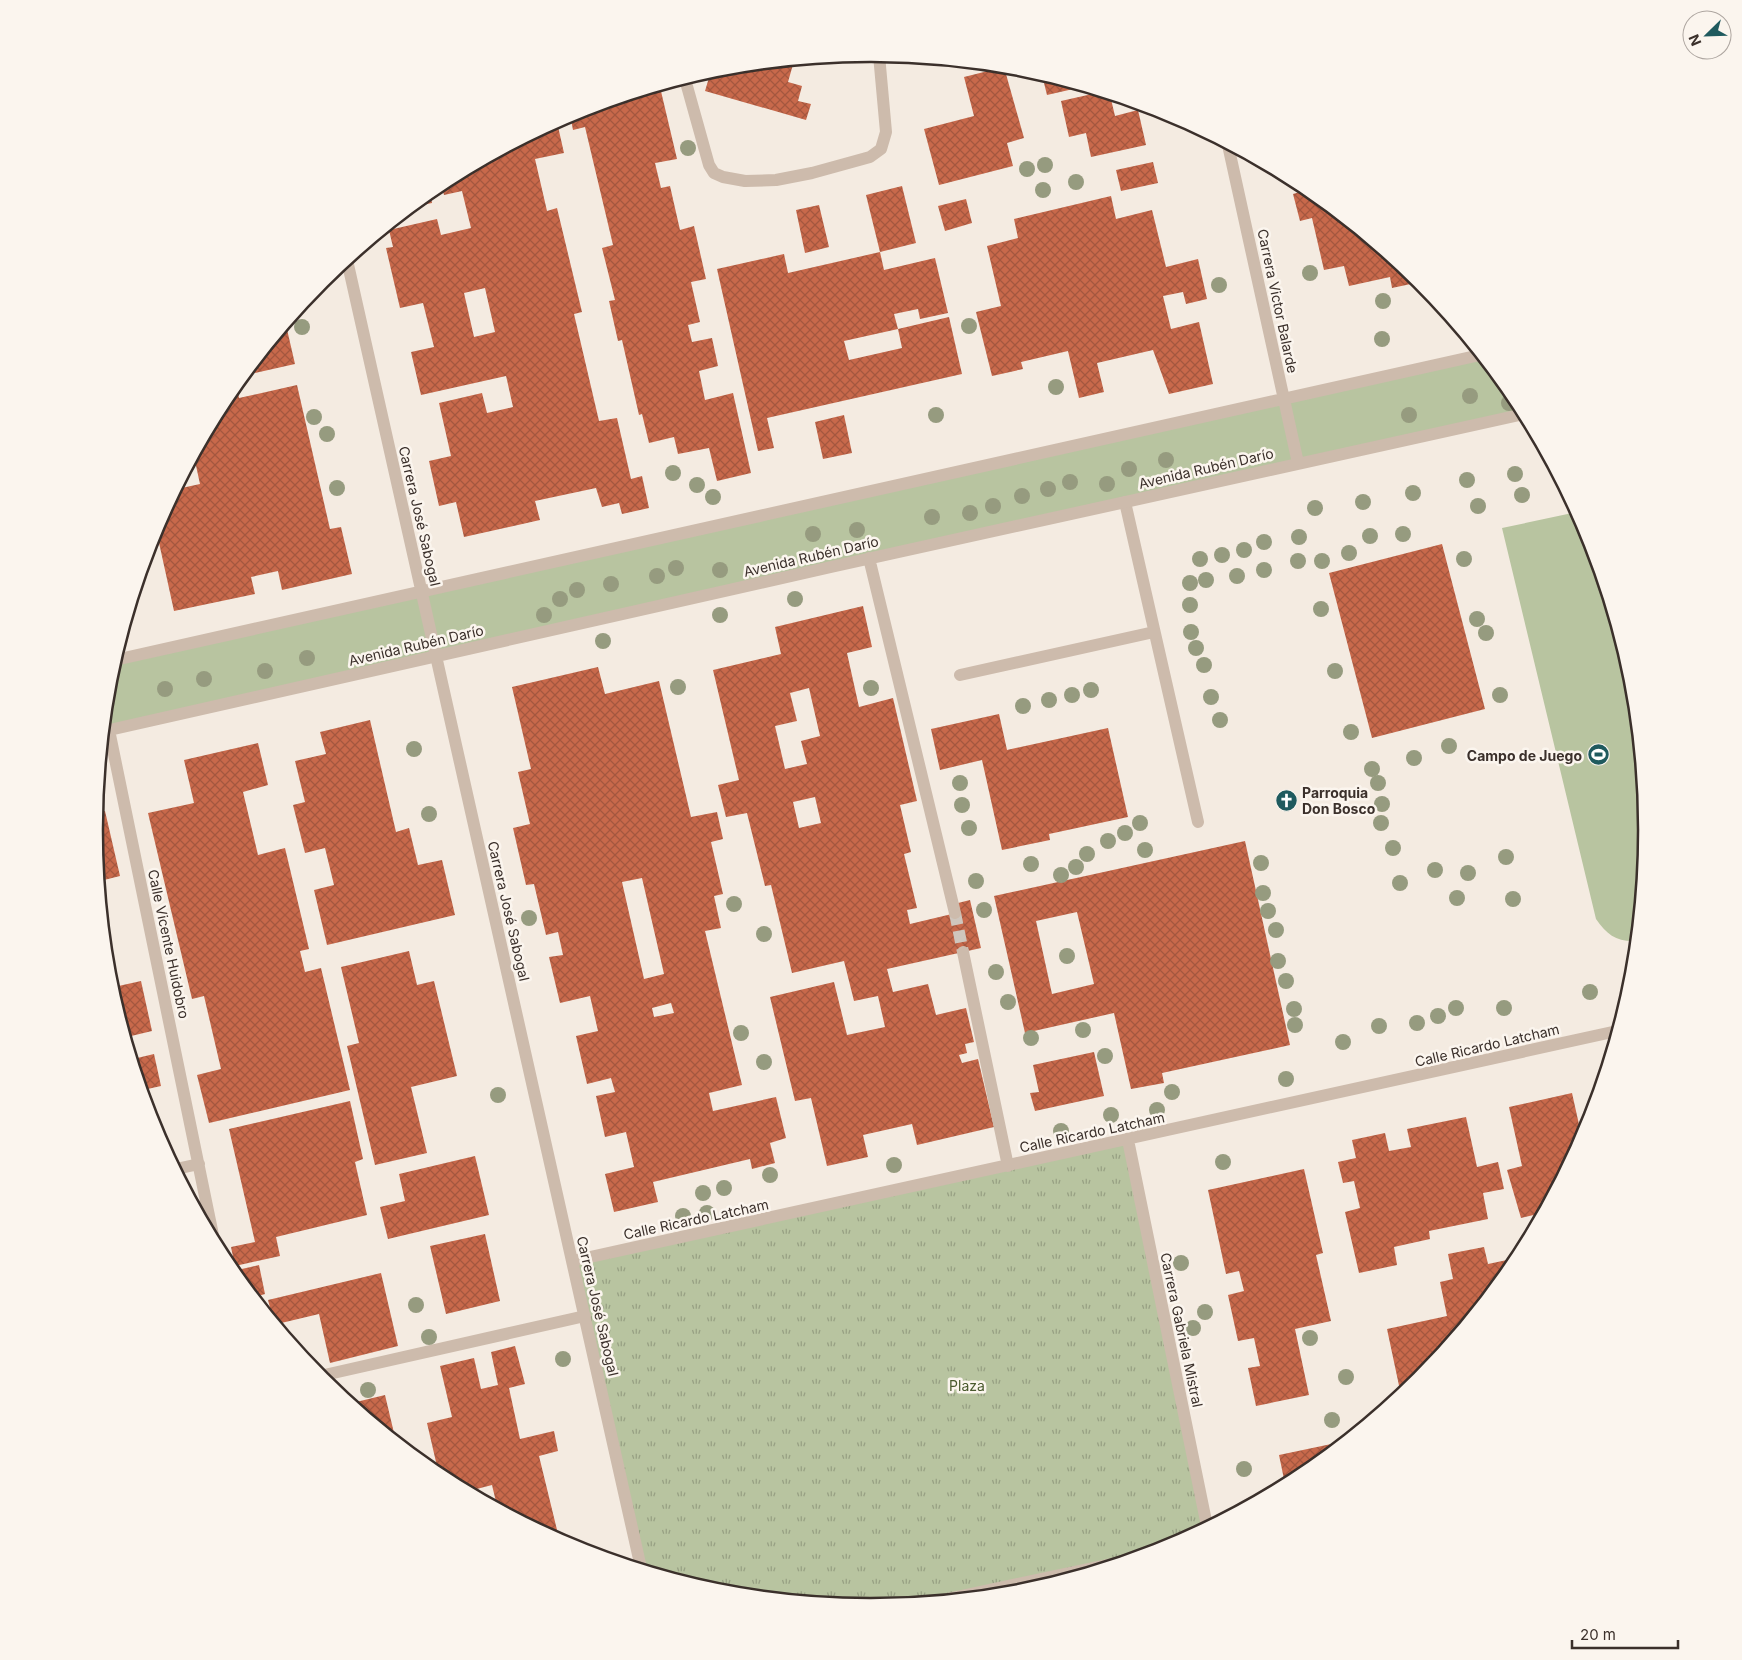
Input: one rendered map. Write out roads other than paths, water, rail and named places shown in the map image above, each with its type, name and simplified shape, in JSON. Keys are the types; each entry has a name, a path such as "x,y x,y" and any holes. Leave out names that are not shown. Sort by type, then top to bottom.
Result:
{"street":[{"path":"687,85 709,165 714,173 723,177 745,181 776,180 812,173 870,156 881,149 886,132 880,62"},
{"name":"Carrera Victor Balarde","path":"1230,152 1298,463"},
{"name":"Carrera José Sabogal","path":"349,268 640,1562"},
{"path":"123,658 1474,356"},
{"name":"Avenida Rubén Darío","path":"110,729 869,558 1516,416"},
{"path":"1125,502 1198,822"},
{"path":"869,558 955,913"},
{"path":"960,675 1154,632"},
{"name":"Calle Vicente Huidobro","path":"109,740 210,1220"},
{"path":"963,952 1008,1166"},
{"name":"Calle Ricardo Latcham","path":"572,1261 1611,1032"},
{"name":"Carrera Gabriela Mistral","path":"1128,1140 1206,1520"},
{"path":"182,1168 199,1164"},
{"path":"329,1374 585,1316"}],"tunnel":[{"path":"955,913 963,952"}],"place":[{"name":"Campo de Juego","path":"1598,755"},
{"name":"Parroquia Don Bosco","path":"1286,800"}],"park label":[{"name":"Plaza","path":"967,1385"}]}
